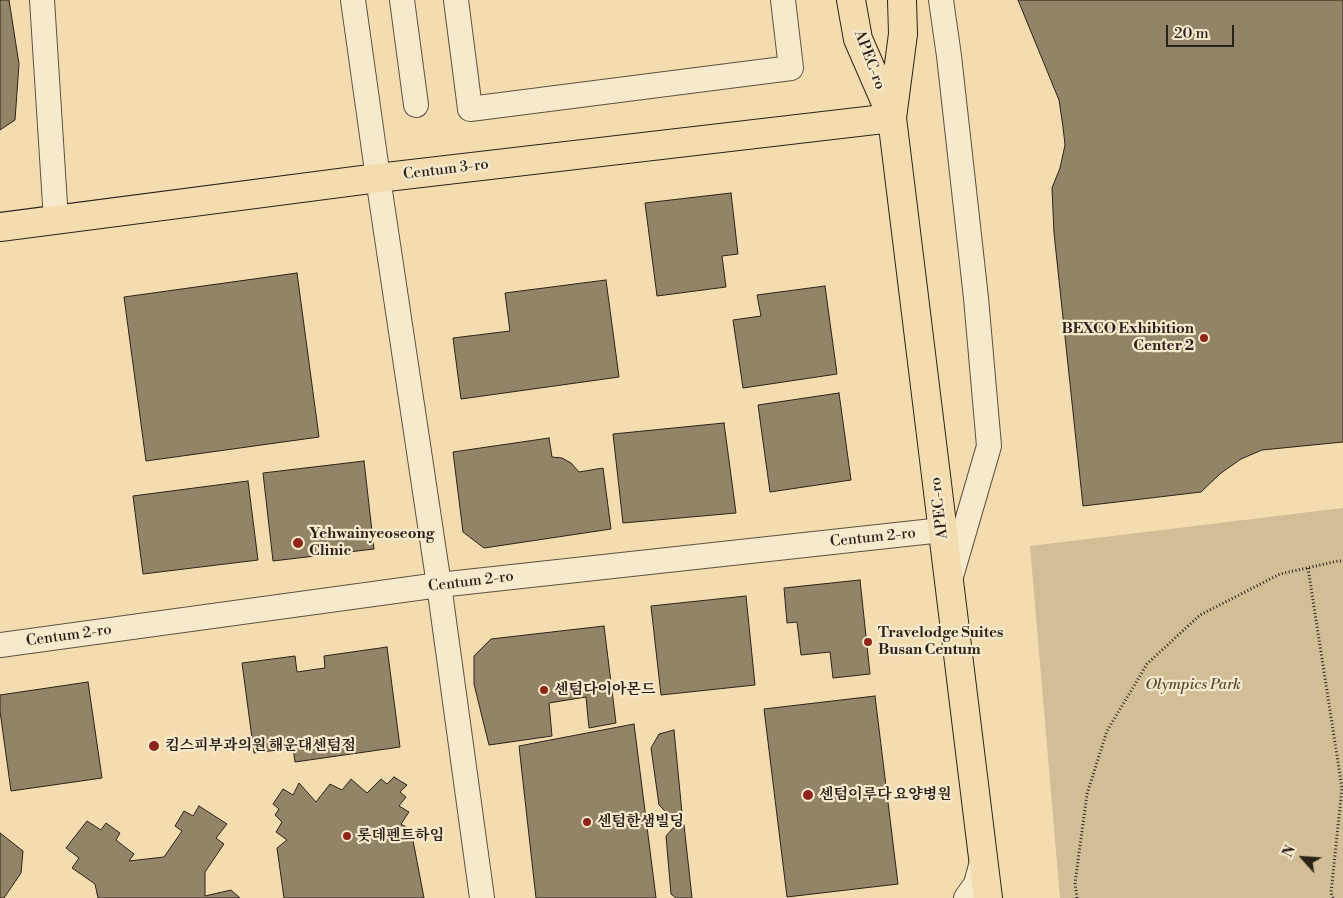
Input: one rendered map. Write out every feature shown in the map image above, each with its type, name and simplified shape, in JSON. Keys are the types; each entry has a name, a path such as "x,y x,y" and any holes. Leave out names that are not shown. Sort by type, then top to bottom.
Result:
{"main road":[{"name":"APEC-ro","path":"851,0 858,39 892,118"},
{"name":"APEC-ro","path":"902,0 903,34 892,118 988,898"},
{"name":"Centum 3-ro","path":"0,227 378,178 892,118"}],"street":[{"path":"42,0 56,220"},
{"path":"353,0 439,585 482,898"},
{"path":"402,0 416,105"},
{"path":"456,0 470,109 791,68 783,0"},
{"path":"941,0 949,56 989,446 949,584"},
{"name":"Centum 2-ro","path":"0,645 439,585 942,530"},
{"path":"966,898 976,884 982,858"}],"path":[{"path":"1077,898 1075,884 1087,794 1107,731 1147,664 1200,615 1280,574 1343,561"},
{"path":"1308,568 1342,788 1331,893 1333,898"}],"green space":[{"name":"Olympics Park","path":"1343,508 1343,898 1060,898 1030,546"}],"building":[{"path":"0,0 9,0 19,64 15,120 0,130"},
{"name":"BEXCO Exhibition Center 2","path":"1018,0 1343,0 1343,442 1262,450 1241,459 1221,473 1201,492 1083,506 1054,233 1052,188 1060,168 1065,145 1063,127 1059,100"},
{"path":"731,193 738,254 722,256 726,287 657,296 645,203"},
{"path":"297,273 319,437 146,461 124,297"},
{"path":"606,280 619,377 461,399 453,338 510,331 505,293"},
{"path":"825,286 837,374 743,388 733,320 761,316 757,295"},
{"path":"839,393 851,480 770,492 758,405"},
{"path":"724,423 736,513 623,523 613,434"},
{"path":"549,438 552,457 562,458 571,463 579,472 603,468 611,529 484,548 463,532 453,452"},
{"path":"364,461 374,549 273,561 263,473"},
{"path":"248,481 258,560 143,574 133,496"},
{"path":"860,580 870,674 833,678 830,652 801,655 797,622 787,623 784,588"},
{"path":"746,596 755,685 661,695 651,606"},
{"name":"센텀다이아몬드","path":"604,626 616,723 589,728 586,697 549,703 552,736 489,745 474,684 474,656 491,639"},
{"path":"387,647 400,747 295,762 293,748 254,753 242,663 295,656 297,672 325,668 324,656"},
{"path":"88,682 102,778 11,791 0,711 0,695"},
{"path":"875,696 898,884 787,897 764,709"},
{"name":"센텀한샘빌딩","path":"634,724 656,898 536,898 519,746"},
{"path":"674,730 682,813 668,814 659,805 651,748 659,734"},
{"name":"롯데펜트하임","path":"394,777 407,785 400,792 406,797 399,806 409,812 401,824 411,830 424,898 284,898 277,848 287,840 276,832 282,822 275,815 279,809 273,804 283,789 293,795 299,783 316,802 330,784 342,790 351,779 367,793 381,779 387,784"},
{"path":"199,806 227,824 216,838 224,844 205,872 205,896 231,890 240,898 98,898 95,884 72,868 79,858 66,848 87,821 101,830 106,823 120,833 116,840 134,854 129,861 164,857 182,831 175,826 184,811 193,816"},
{"path":"684,825 692,898 676,898 671,894 666,836 673,828"},
{"path":"0,833 23,851 21,873 4,898 0,898"}],"place":[{"name":"BEXCO Exhibition Center 2","path":"1204,338"},
{"name":"Yehwainyeoseong Clinic","path":"298,543"},
{"name":"Travelodge Suites Busan Centum","path":"868,642"},
{"name":"센텀다이아몬드","path":"544,690"},
{"name":"킴스피부과의원 해운대센텀점","path":"154,746"},
{"name":"센텀이루다 요양병원","path":"808,795"},
{"name":"센텀한샘빌딩","path":"587,822"},
{"name":"롯데펜트하임","path":"347,836"}]}
